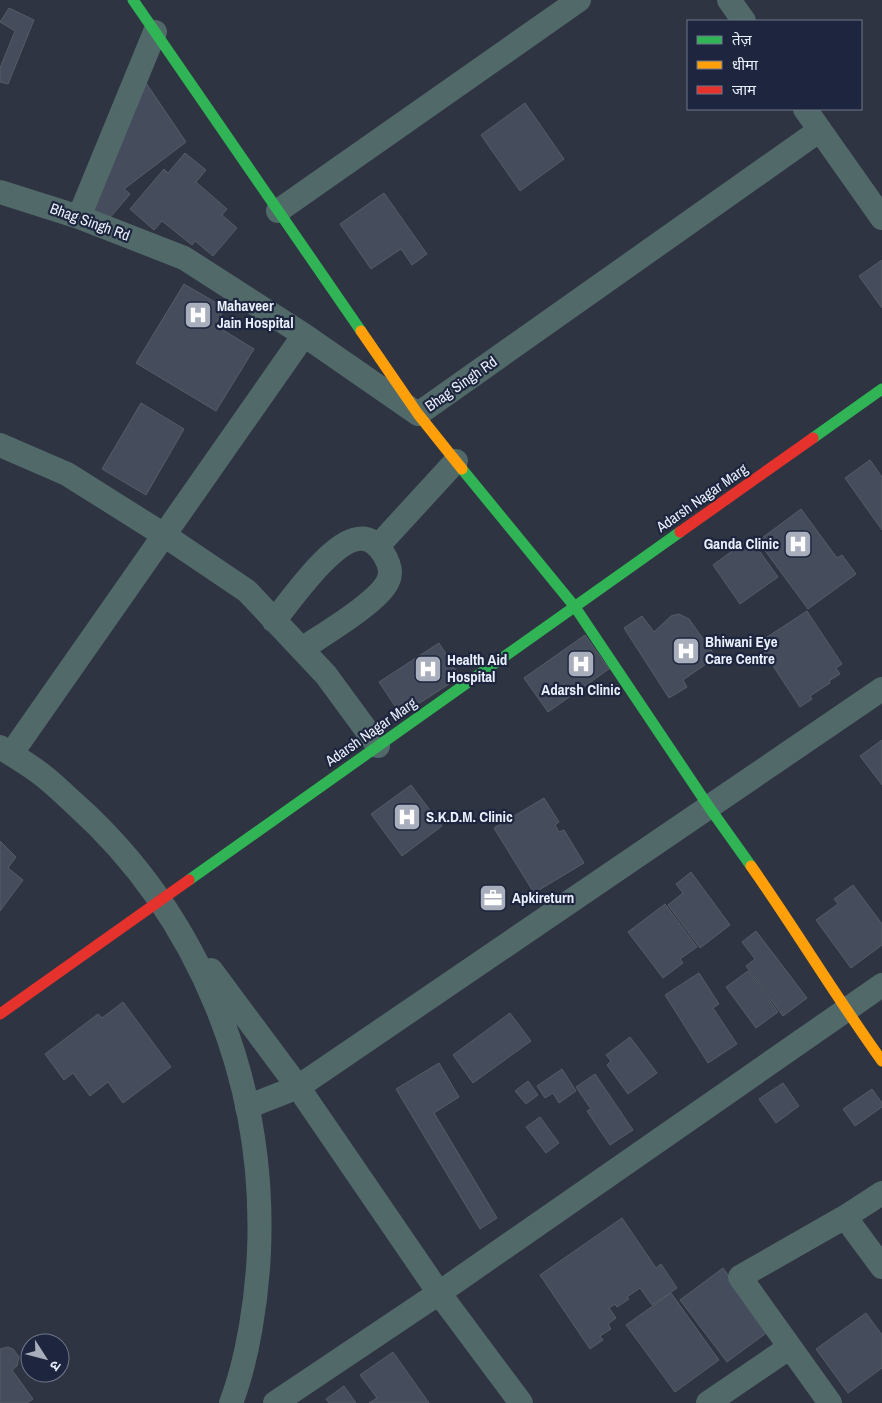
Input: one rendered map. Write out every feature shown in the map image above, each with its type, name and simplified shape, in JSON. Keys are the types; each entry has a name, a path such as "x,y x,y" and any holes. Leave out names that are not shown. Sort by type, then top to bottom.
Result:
{"street":[{"path":"133,0 418,414 575,607 786,916 846,1011 882,1060"},
{"path":"278,211 579,0"},
{"path":"729,0 743,20"},
{"path":"79,217 155,32"},
{"path":"806,110 882,218"},
{"name":"Bhag Singh Rd","path":"0,192 79,217 184,258 304,335 418,414 820,130"},
{"path":"304,335 164,535 6,750 42,775 100,826 146,881 298,1087 439,1293 521,1403"},
{"name":"Adarsh Nagar Marg","path":"0,1014 882,389"},
{"path":"0,445 67,474 164,535 246,592 326,674 378,746"},
{"path":"378,546 456,461"},
{"path":"274,621 320,564 341,547 356,539 366,539 378,546 391,569 388,581 382,590 348,618 302,650"},
{"path":"247,1106 298,1087 882,689"},
{"path":"160,901 188,945 222,1018 243,1083 255,1147 260,1213 258,1276 248,1338 230,1403"},
{"path":"275,1403 439,1293 882,986"},
{"path":"830,1403 740,1277 845,1217 882,1193"},
{"path":"845,1217 882,1267"},
{"path":"708,1403 790,1347"}],"building":[{"path":"9,8 34,20 8,84 0,82 0,68 15,31 0,22"},
{"path":"144,80 186,142 124,189 130,194 103,226 87,217"},
{"path":"525,103 564,159 520,191 481,135"},
{"path":"185,153 206,170 196,182 227,209 222,215 237,228 213,256 195,241 192,245 162,221 154,230 130,209 164,169 168,173"},
{"path":"384,193 427,254 412,265 401,249 371,269 340,224"},
{"path":"882,260 882,308 859,276"},
{"path":"184,284 225,308 215,325 254,349 216,411 136,363"},
{"path":"141,403 184,429 146,495 102,469"},
{"path":"870,460 882,477 882,530 845,478"},
{"path":"801,509 837,558 842,555 856,574 808,609 758,541"},
{"path":"750,538 778,577 740,604 713,565"},
{"path":"807,611 842,664 836,668 840,674 810,696 812,699 800,707 758,643"},
{"path":"679,614 689,619 716,657 683,680 687,687 669,698 624,628 642,616 654,632 671,616"},
{"path":"585,635 609,669 548,712 524,678"},
{"path":"439,643 460,677 401,715 379,682"},
{"path":"882,740 882,785 860,756"},
{"path":"411,785 442,826 402,856 371,814"},
{"path":"544,798 559,822 555,825 559,832 564,830 584,863 534,893 494,828"},
{"path":"0,841 16,857 8,868 23,880 0,911"},
{"path":"691,872 730,925 700,948 668,905 683,893 676,884"},
{"path":"853,885 882,924 882,945 851,968 816,920 838,904 834,899"},
{"path":"665,904 697,947 680,959 683,963 663,978 628,932"},
{"path":"756,931 807,998 783,1016 746,966 755,959 742,942"},
{"path":"748,971 778,1012 756,1028 726,987"},
{"path":"699,973 719,1004 713,1008 737,1044 708,1063 665,995"},
{"path":"123,1002 171,1067 123,1103 108,1082 90,1096 73,1073 64,1080 45,1054 98,1014 102,1018"},
{"path":"510,1013 531,1041 473,1083 453,1055"},
{"path":"630,1037 657,1073 628,1094 607,1065 611,1061 606,1055"},
{"path":"439,1063 459,1097 434,1113 497,1218 480,1229 396,1089"},
{"path":"562,1069 576,1091 559,1103 553,1093 545,1098 537,1086"},
{"path":"595,1074 633,1130 610,1145 587,1111 591,1109 576,1087"},
{"path":"528,1081 538,1095 526,1104 515,1091"},
{"path":"783,1083 799,1106 776,1123 759,1099"},
{"path":"872,1089 882,1103 882,1107 855,1126 843,1109"},
{"path":"540,1117 559,1143 546,1153 526,1127"},
{"path":"622,1218 656,1268 661,1264 677,1288 652,1305 640,1288 617,1307 615,1304 609,1308 616,1318 608,1324 611,1329 600,1336 603,1340 590,1349 540,1275"},
{"path":"723,1268 769,1331 727,1362 680,1300"},
{"path":"671,1293 719,1360 675,1392 626,1325"},
{"path":"866,1313 882,1335 882,1368 848,1393 816,1349"},
{"path":"8,1347 13,1349 19,1357 17,1366 12,1370 33,1399 27,1403 0,1403 0,1349"},
{"path":"393,1352 429,1403 369,1403 377,1398 360,1375"},
{"path":"344,1386 356,1403 329,1403 326,1399"}],"traffic: fast":[{"path":"133,0 361,331"},
{"path":"813,438 882,389"},
{"path":"462,469 575,607 709,807 751,866"},
{"path":"189,880 680,532"}],"traffic: slow":[{"path":"361,331 418,414 462,469"},
{"path":"751,866 882,1061"}],"traffic: jam":[{"path":"680,532 813,438"},
{"path":"0,1014 189,880"}],"place":[{"name":"Mahaveer Jain Hospital","path":"198,315"},
{"name":"Ganda Clinic","path":"798,544"},
{"name":"Bhiwani Eye Care Centre","path":"686,651"},
{"name":"Adarsh Clinic","path":"581,664"},
{"name":"Health Aid Hospital","path":"428,669"},
{"name":"S.K.D.M. Clinic","path":"407,817"},
{"name":"Apkireturn","path":"493,898"}]}
